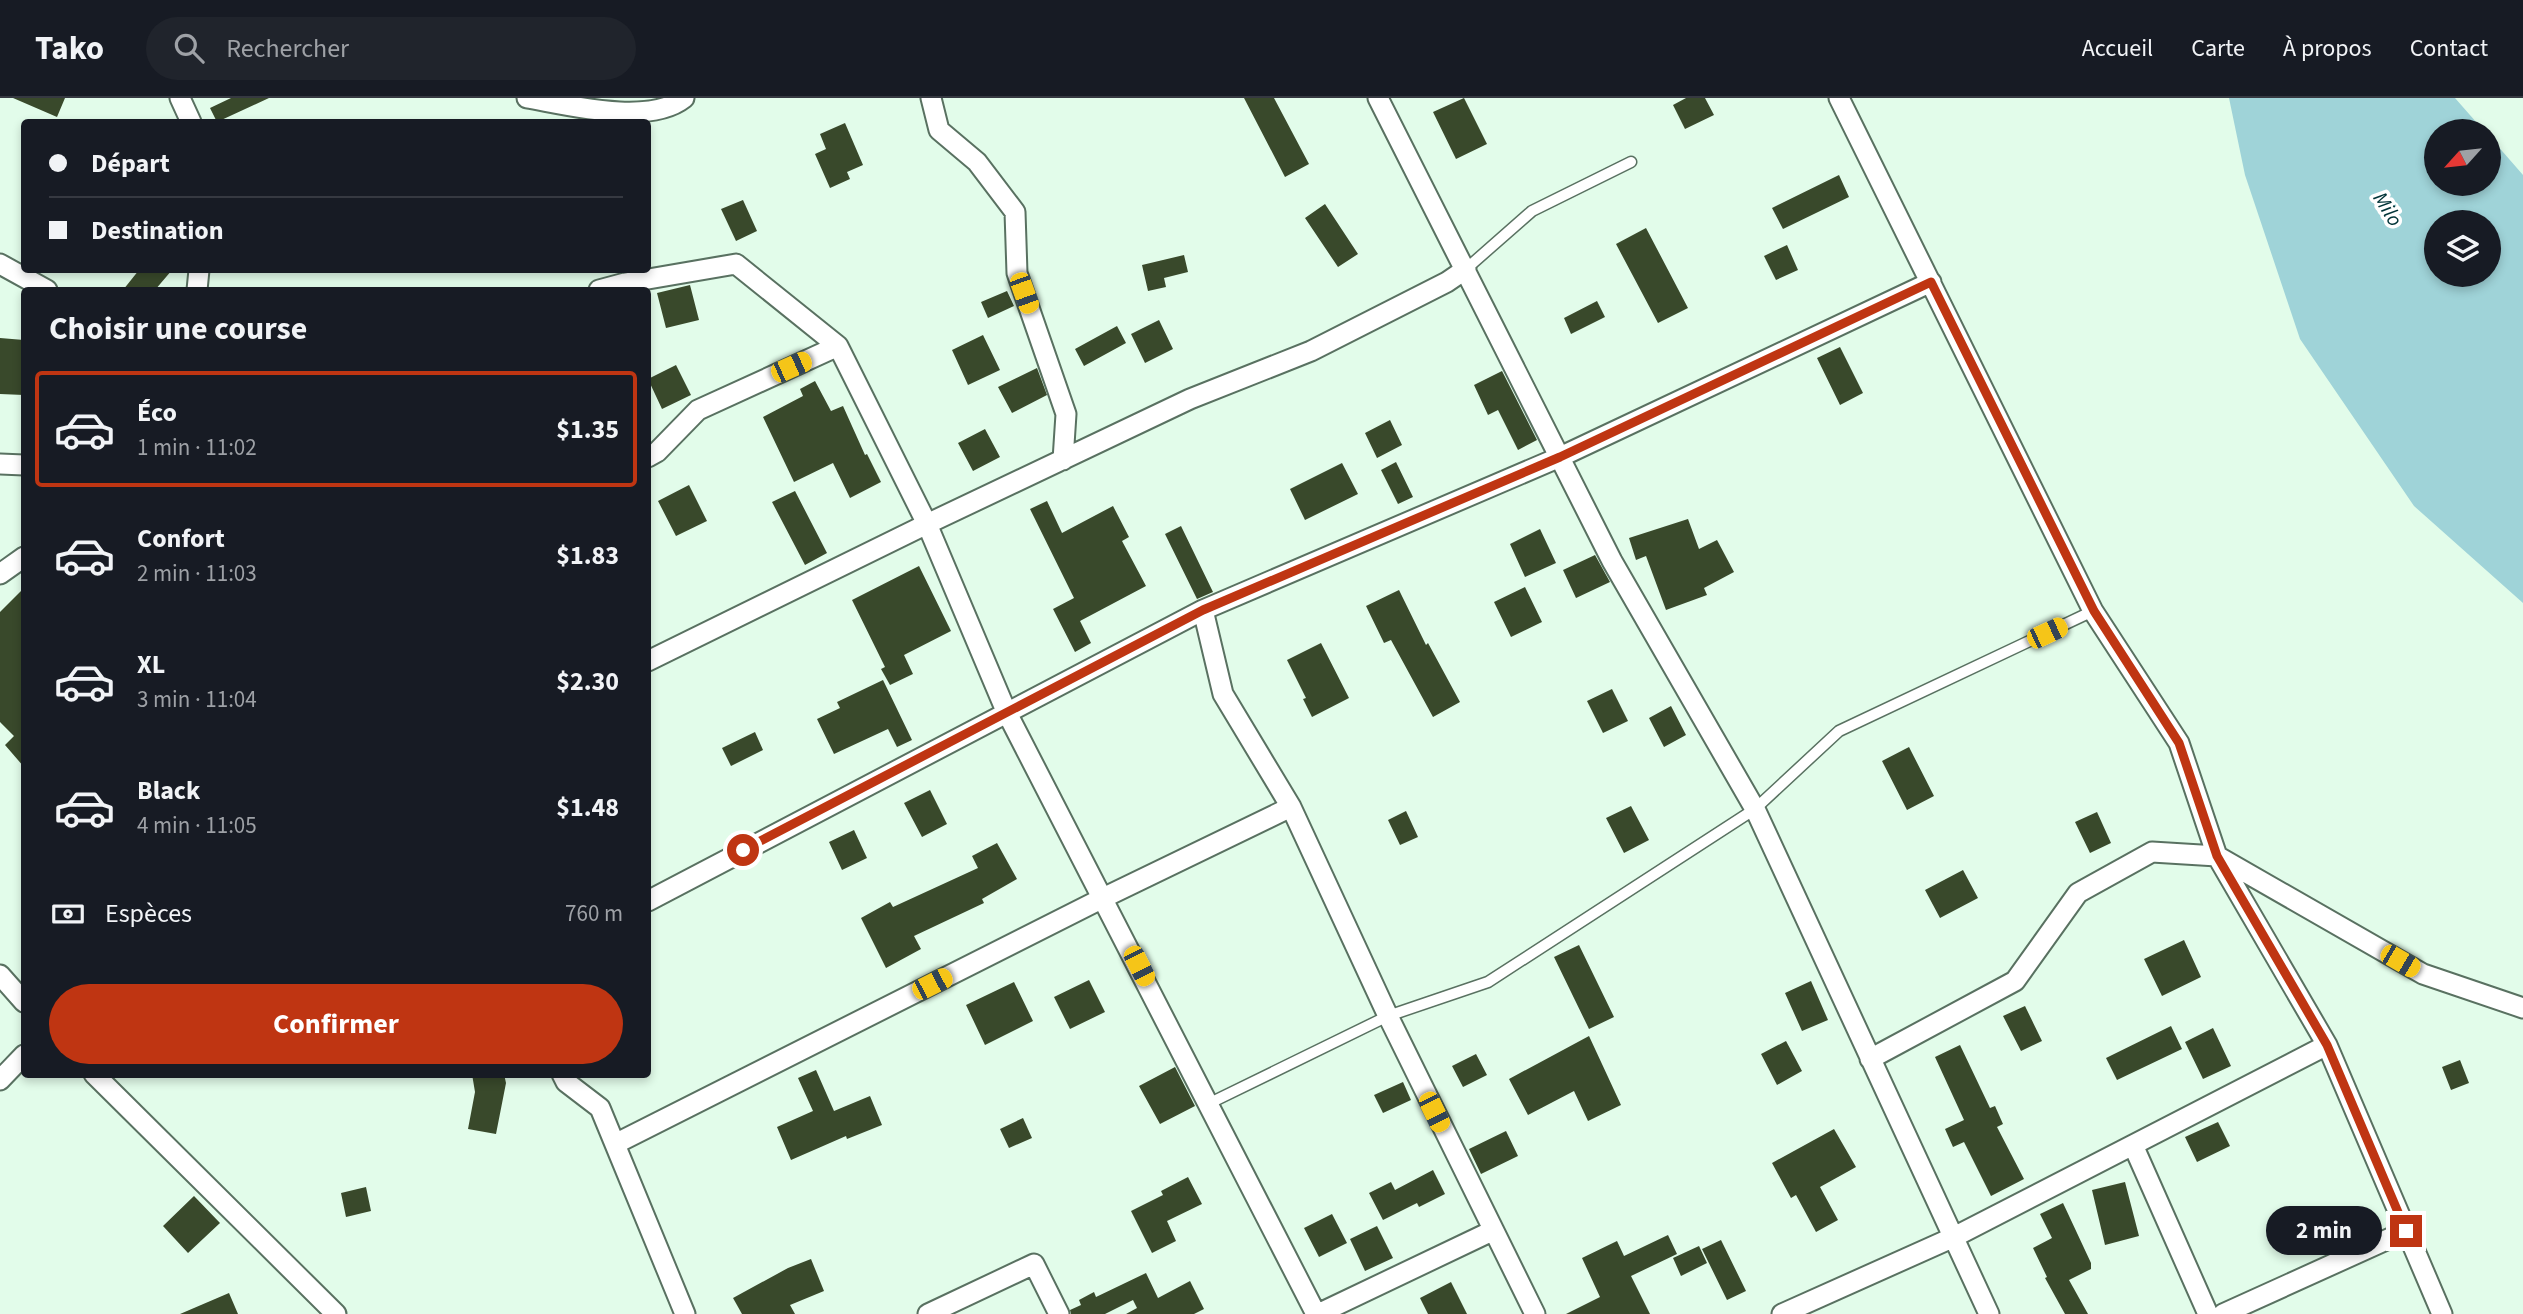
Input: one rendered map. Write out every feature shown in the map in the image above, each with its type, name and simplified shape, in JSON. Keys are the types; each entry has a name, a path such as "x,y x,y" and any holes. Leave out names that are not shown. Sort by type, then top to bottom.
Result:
{"street":[{"path":"180,98 190,119"},
{"path":"527,98 634,114 678,103 684,98"},
{"path":"931,98 939,130 977,162 1015,212 1017,273 1066,414 1063,460"},
{"path":"1378,98 1612,561 1755,809 1989,1314"},
{"path":"1839,98 2094,611 2179,743 2217,856 2327,1045 2442,1314"},
{"path":"0,264 42,287"},
{"path":"610,287 736,264 838,346 927,524 1006,711 1317,1314 1492,1231"},
{"path":"651,660 927,524 1191,399 1311,351 1447,282 1466,269"},
{"path":"651,899 1203,610 1560,457 1931,282"},
{"path":"651,455 698,410 838,346"},
{"path":"0,464 21,466"},
{"path":"0,574 21,559"},
{"path":"1203,610 1223,694 1291,807 1388,1016 1535,1314"},
{"path":"615,1144 1103,898 1291,807"},
{"path":"1870,1059 2015,981 2078,893 2152,852 2217,856 2423,974 2523,1008"},
{"path":"0,975 21,999"},
{"path":"1782,1314 1954,1237 2327,1045"},
{"path":"0,1080 21,1058"},
{"path":"98,1078 336,1314"},
{"path":"564,1078 600,1108 685,1314"},
{"path":"2133,1145 2208,1314"},
{"path":"2223,1314 2406,1231"},
{"path":"928,1314 1034,1264 1059,1314"}],"lane":[{"path":"1466,269 1532,211 1631,162"},
{"path":"1210,1103 1388,1016 1488,982 1755,809 1839,731 2094,611"}],"water":[{"name":"Milo","path":"2229,98 2455,98 2473,119 2424,119 2424,196 2501,196 2501,150 2523,175 2523,603 2414,506 2300,339 2245,175"}],"building":[{"path":"13,98 65,98 57,117"},
{"path":"231,98 269,98 224,119 216,119 210,108"},
{"path":"1244,98 1274,98 1309,164 1285,177"},
{"path":"1464,98 1487,144 1456,159 1433,112"},
{"path":"1686,98 1705,98 1714,115 1685,129 1673,105"},
{"path":"845,123 863,165 847,172 850,179 830,188 815,154 826,149 820,134"},
{"path":"1839,175 1849,197 1783,229 1772,208"},
{"path":"743,200 757,231 736,241 721,209"},
{"path":"1325,204 1358,254 1338,267 1305,218"},
{"path":"1646,228 1688,308 1658,323 1616,244"},
{"path":"1787,245 1798,270 1776,280 1764,256"},
{"path":"1184,255 1188,272 1164,278 1166,287 1148,291 1142,265"},
{"path":"137,273 169,273 158,287 125,287"},
{"path":"690,285 699,320 666,328 657,293"},
{"path":"1007,291 1014,306 988,318 981,302"},
{"path":"1597,301 1605,317 1571,334 1564,318"},
{"path":"1159,320 1173,349 1145,363 1131,334"},
{"path":"1117,326 1126,343 1084,366 1075,349"},
{"path":"983,335 1000,370 968,385 952,350"},
{"path":"0,338 21,340 21,395 0,394"},
{"path":"1840,347 1863,393 1840,405 1817,358"},
{"path":"676,365 691,395 662,409 651,385 651,378"},
{"path":"1037,368 1047,395 1012,413 998,387"},
{"path":"1502,371 1537,440 1518,450 1498,410 1488,415 1474,385"},
{"path":"815,381 831,411 843,406 865,455 867,454 881,482 850,498 833,463 794,482 763,417 803,396 800,389"},
{"path":"1390,420 1402,445 1377,458 1365,433"},
{"path":"985,429 1000,457 973,471 958,443"},
{"path":"1396,462 1413,497 1398,504 1381,470"},
{"path":"1342,463 1358,494 1305,520 1290,489"},
{"path":"689,485 707,521 676,536 658,501"},
{"path":"795,491 827,553 805,565 772,502"},
{"path":"1047,501 1062,533 1113,506 1129,537 1122,541 1146,586 1080,621 1091,643 1075,652 1053,609 1074,598 1030,509"},
{"path":"1688,519 1699,549 1717,540 1734,572 1704,588 1707,595 1666,610 1646,556 1636,560 1629,538"},
{"path":"1181,526 1213,592 1197,599 1165,534"},
{"path":"1540,529 1556,563 1525,577 1510,544"},
{"path":"1595,555 1610,582 1576,598 1563,570"},
{"path":"919,566 951,631 904,655 913,674 890,685 881,669 885,667 852,600"},
{"path":"1525,587 1542,622 1511,637 1494,602"},
{"path":"1399,590 1426,645 1428,643 1460,702 1433,717 1391,640 1384,643 1366,606"},
{"path":"21,591 21,764 5,745 14,736 0,722 0,612"},
{"path":"1321,643 1349,698 1312,717 1303,699 1306,698 1287,660"},
{"path":"883,680 912,740 897,747 888,729 834,754 817,719 840,708 837,702"},
{"path":"1612,689 1628,721 1603,733 1587,701"},
{"path":"1671,706 1686,735 1664,747 1649,718"},
{"path":"755,732 763,750 731,766 722,748"},
{"path":"1909,747 1934,796 1907,810 1882,761"},
{"path":"930,790 947,824 922,837 904,803"},
{"path":"1631,806 1649,840 1624,853 1606,818"},
{"path":"1406,811 1418,837 1400,845 1388,820"},
{"path":"2097,812 2111,843 2090,853 2075,822"},
{"path":"854,830 867,858 842,870 829,842"},
{"path":"997,843 1017,879 982,899 984,903 914,936 921,949 886,968 861,918 890,902 893,907 978,868 972,856"},
{"path":"1963,870 1978,898 1940,918 1925,890"},
{"path":"2184,940 2201,977 2162,996 2144,959"},
{"path":"1579,945 1614,1017 1589,1029 1554,957"},
{"path":"1089,980 1105,1012 1070,1029 1054,997"},
{"path":"1811,981 1828,1020 1802,1031 1785,993"},
{"path":"1014,982 1033,1021 985,1045 966,1005"},
{"path":"2025,1006 2042,1041 2021,1051 2003,1016"},
{"path":"2171,1026 2182,1049 2117,1080 2106,1058"},
{"path":"2213,1028 2231,1066 2203,1079 2185,1042"},
{"path":"1589,1036 1621,1105 1588,1121 1574,1091 1528,1115 1509,1079"},
{"path":"1786,1041 1802,1071 1777,1085 1761,1054"},
{"path":"1960,1045 1990,1108 1995,1106 2003,1124 1997,1127 2024,1179 1991,1196 1964,1142 1953,1147 1945,1129 1964,1120 1935,1057"},
{"path":"1476,1054 1487,1075 1463,1087 1452,1066"},
{"path":"2460,1060 2469,1083 2451,1090 2442,1067"},
{"path":"1175,1067 1195,1106 1160,1124 1139,1086"},
{"path":"816,1070 834,1111 870,1096 882,1125 847,1139 846,1136 791,1160 777,1127 813,1111 798,1078"},
{"path":"473,1078 505,1078 496,1134 468,1129 475,1092"},
{"path":"1403,1082 1411,1100 1383,1113 1374,1095"},
{"path":"1023,1118 1032,1138 1009,1148 1000,1129"},
{"path":"2218,1122 2230,1146 2197,1162 2185,1137"},
{"path":"1834,1129 1856,1167 1820,1187 1838,1220 1816,1232 1796,1195 1791,1198 1772,1163"},
{"path":"1506,1131 1518,1156 1481,1174 1469,1149"},
{"path":"1433,1170 1445,1194 1419,1207 1417,1203 1383,1220 1369,1193 1391,1182 1395,1190"},
{"path":"1188,1177 1202,1204 1167,1221 1176,1241 1152,1253 1131,1211 1163,1195 1161,1191"},
{"path":"2125,1182 2139,1236 2105,1245 2092,1190"},
{"path":"366,1187 371,1211 346,1217 341,1193"},
{"path":"194,1196 220,1223 188,1253 163,1226"},
{"path":"2063,1203 2091,1263 2091,1269 2069,1280 2088,1314 2065,1314 2045,1278 2047,1277 2033,1248 2052,1238 2040,1214"},
{"path":"1332,1214 1347,1243 1319,1257 1304,1228"},
{"path":"1377,1226 1393,1258 1365,1271 1350,1239"},
{"path":"1668,1235 1677,1254 1631,1276 1650,1314 1566,1314 1600,1297 1582,1258 1617,1241 1624,1256"},
{"path":"1721,1240 1746,1291 1727,1300 1702,1249"},
{"path":"1699,1246 1707,1263 1681,1276 1673,1258"},
{"path":"811,1259 824,1291 790,1305 795,1314 742,1314 733,1298 788,1268"},
{"path":"1146,1273 1158,1298 1190,1281 1204,1309 1194,1314 1126,1314 1137,1308 1133,1300 1105,1314 1071,1314 1070,1310 1081,1305 1079,1300 1094,1292 1096,1297"},
{"path":"1451,1282 1467,1314 1428,1314 1420,1298"},
{"path":"229,1293 238,1314 180,1314"}],"route":[{"path":"743,850 1203,610 1560,457 1931,282 2094,611 2179,743 2217,856 2327,1045 2406,1231"}]}
